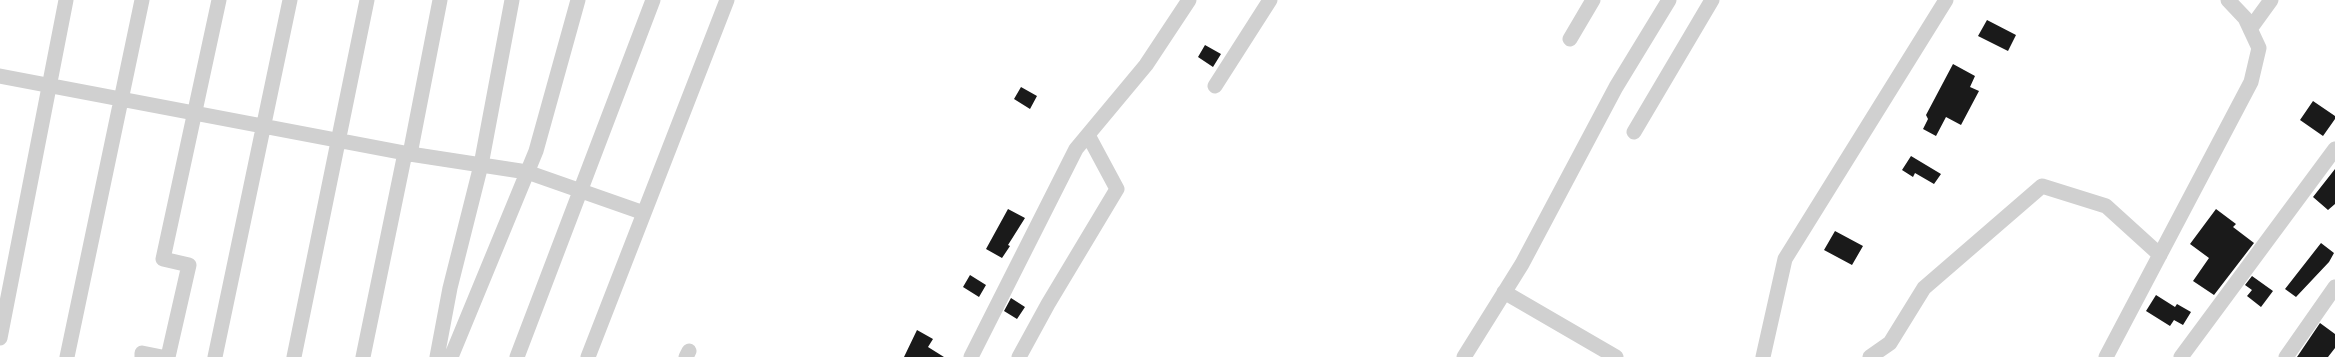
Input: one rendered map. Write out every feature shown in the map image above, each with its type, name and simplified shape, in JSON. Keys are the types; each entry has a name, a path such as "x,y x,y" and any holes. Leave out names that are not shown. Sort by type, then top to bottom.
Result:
{"street":[{"path":"0,338 66,0"},
{"path":"67,357 142,0"},
{"path":"168,357 189,265 163,259 196,114 219,0"},
{"path":"216,357 290,0"},
{"path":"294,357 367,0"},
{"path":"363,357 440,0"},
{"path":"437,357 450,288 481,165 512,0"},
{"path":"451,357 536,151 578,0"},
{"path":"517,357 582,191 653,0"},
{"path":"588,357 727,0"},
{"path":"971,357 1076,149 1146,65 1189,0"},
{"path":"1215,86 1270,0"},
{"path":"1570,39 1593,0"},
{"path":"1464,357 1522,264 1616,86 1669,0"},
{"path":"1634,132 1712,0"},
{"path":"1762,357 1785,259 1946,0"},
{"path":"2106,357 2252,82 2259,48 2245,18 2228,0"},
{"path":"2250,29 2271,0"},
{"path":"0,76 408,154 528,172 644,213"},
{"path":"1018,357 1117,189 1088,135"},
{"path":"2181,357 2335,148"},
{"path":"1870,357 1890,344 1924,288 2042,186 2106,206 2160,255"},
{"path":"1504,292 1616,357"},
{"path":"2286,357 2333,294"},
{"path":"142,357 142,353 162,357"}],"building":[{"path":"1987,20 2016,35 2008,51 1978,36"},
{"path":"1205,45 1221,54 1213,67 1198,57"},
{"path":"1953,64 1975,76 1970,87 1979,91 1961,125 1946,117 1936,136 1923,129 1928,119 1926,115"},
{"path":"1021,87 1037,96 1030,109 1014,99"},
{"path":"2313,101 2335,116 2335,119 2323,136 2300,120"},
{"path":"1911,156 1941,174 1934,184 1915,173 1913,177 1902,170"},
{"path":"2335,169 2335,204 2328,210 2313,197"},
{"path":"1008,209 1025,218 1008,245 1010,246 1002,258 986,249"},
{"path":"2216,209 2236,224 2233,227 2254,243 2214,295 2193,281 2209,258 2190,244"},
{"path":"1835,231 1863,246 1852,265 1824,250"},
{"path":"2321,243 2334,253 2329,262 2296,297 2285,289"},
{"path":"970,275 986,285 979,297 963,287"},
{"path":"2252,276 2273,291 2261,307 2247,296 2252,290 2245,285"},
{"path":"2156,295 2175,307 2177,304 2191,312 2183,325 2174,320 2170,326 2146,311"},
{"path":"1011,298 1025,307 1017,319 1004,311"},
{"path":"2320,323 2335,334 2335,348 2328,357 2297,357"},
{"path":"917,330 933,339 928,347 944,357 904,357"}]}
